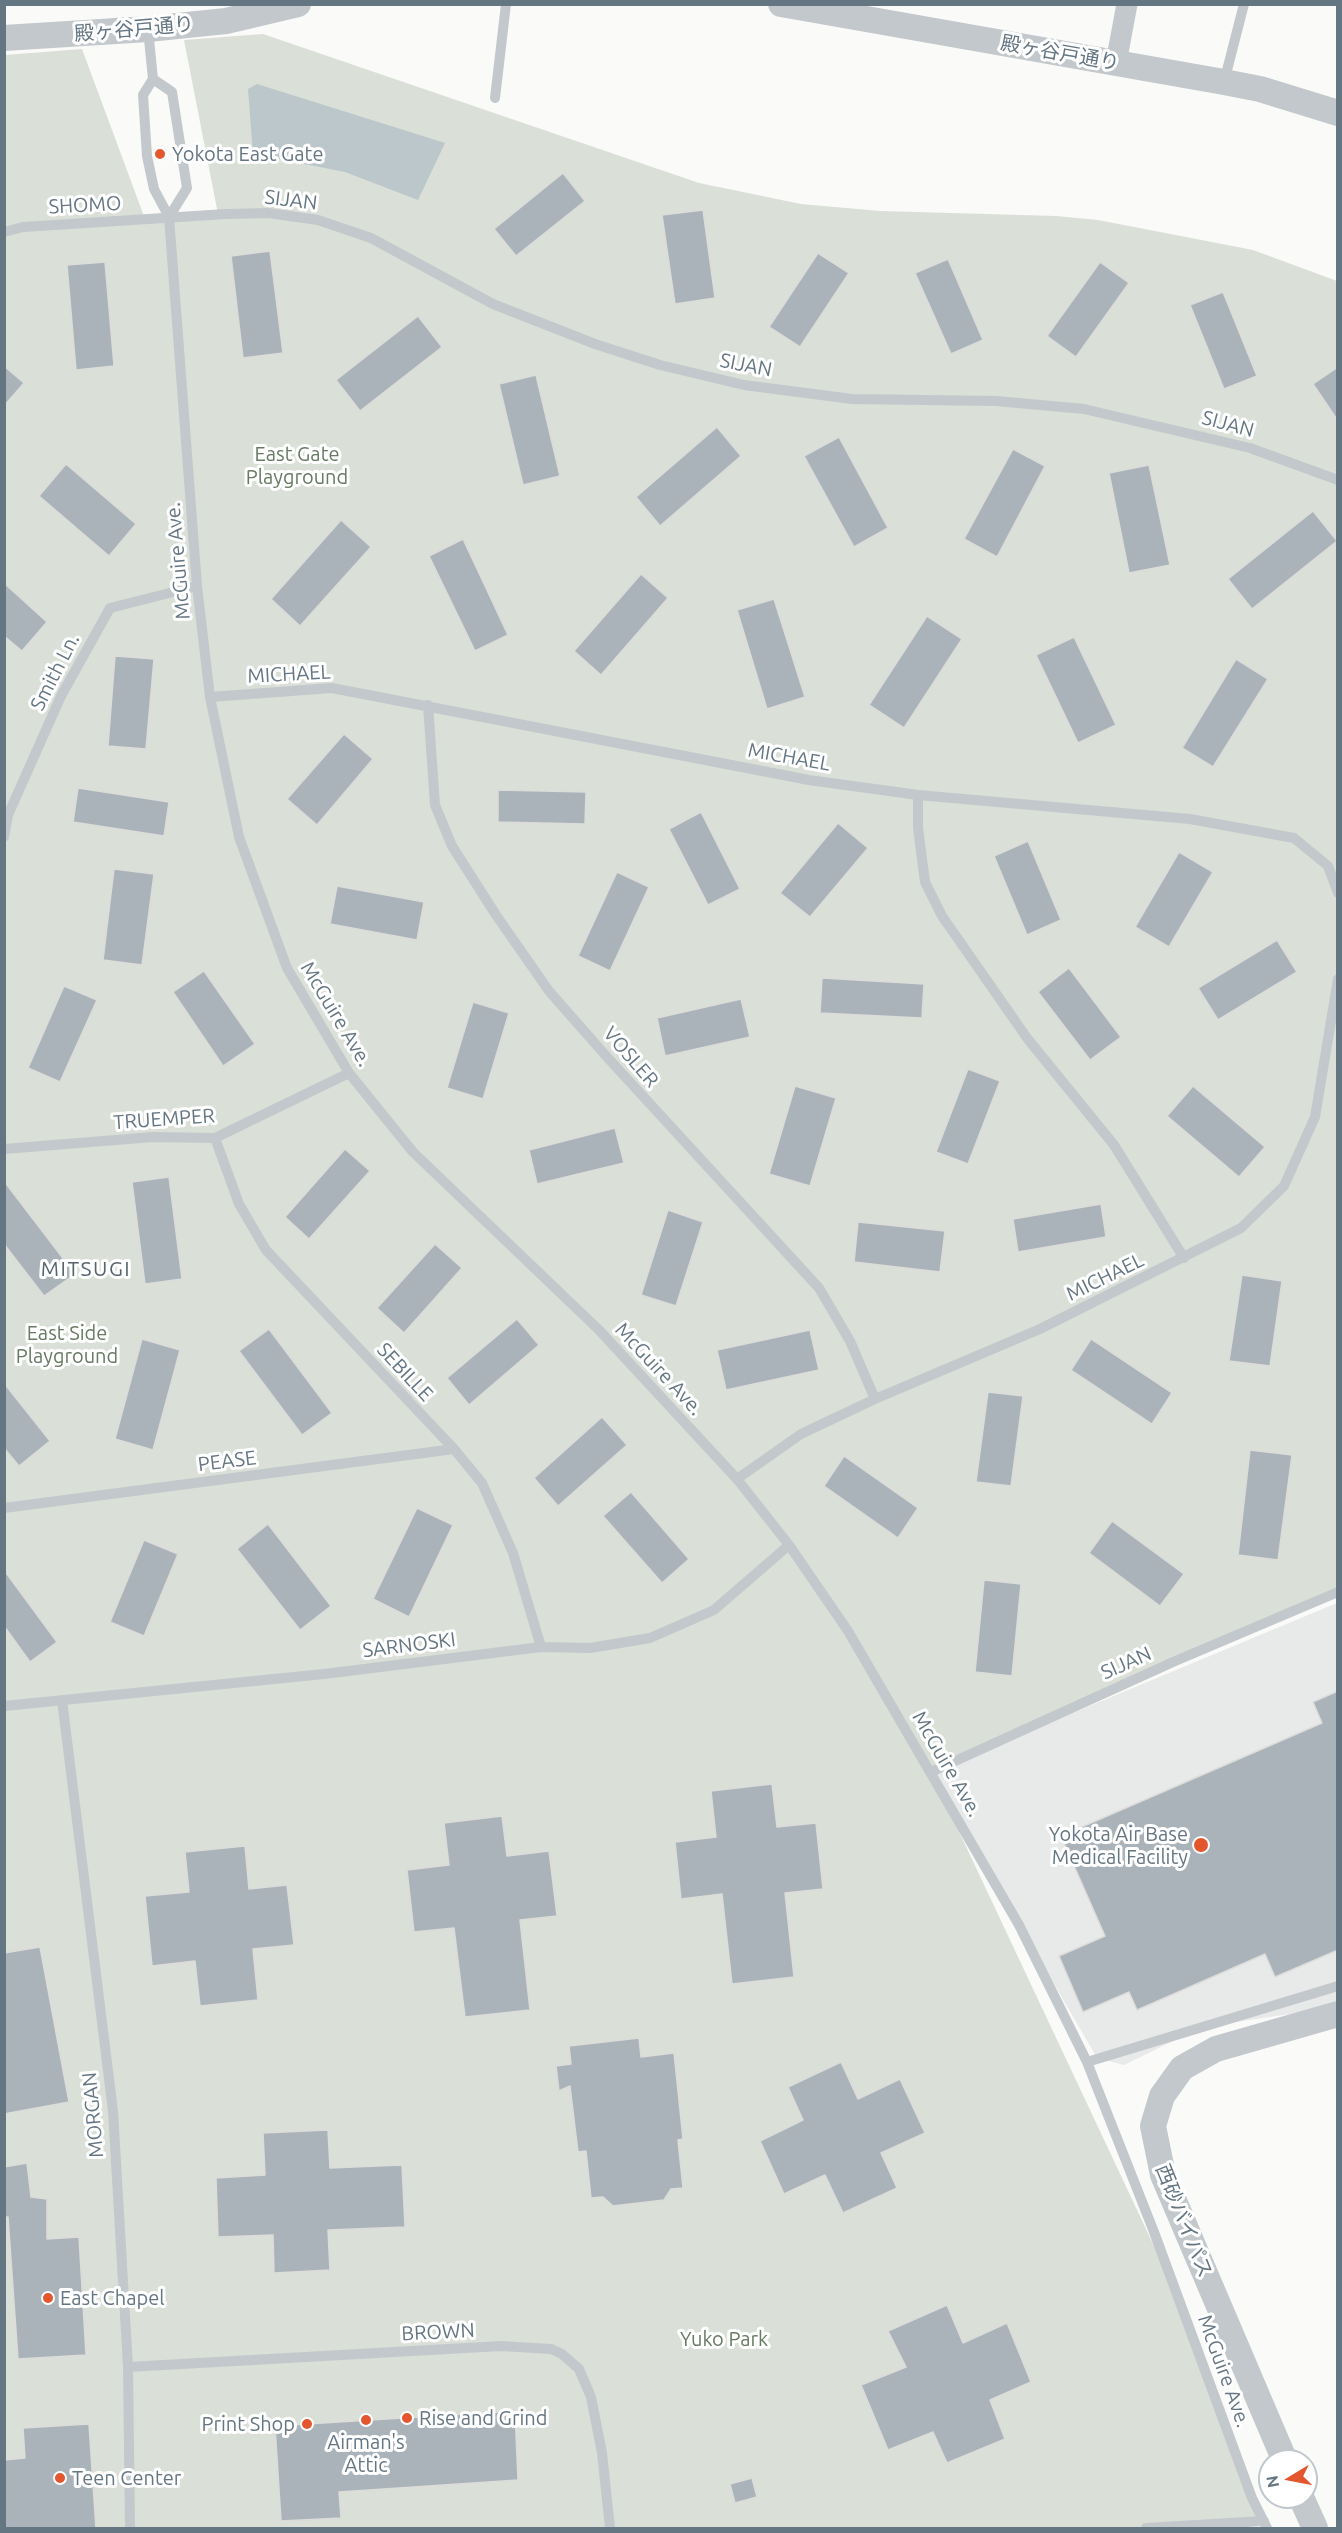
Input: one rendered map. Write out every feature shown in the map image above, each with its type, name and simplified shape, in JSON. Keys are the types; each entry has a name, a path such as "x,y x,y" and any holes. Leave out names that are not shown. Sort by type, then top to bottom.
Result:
{"street":[{"name":"殿ヶ谷戸通り","path":"4,38 148,29 223,13 298,4"},
{"name":"殿ヶ谷戸通り","path":"781,4 1260,89 1338,113"},
{"path":"1116,63 1127,4"},
{"name":"西砂バイパス","path":"1280,2449 1163,2175 1153,2126 1161,2096 1182,2068 1216,2049 1338,2014"},
{"path":"1306,2509 1315,2529"}],"lane":[{"path":"495,98 506,4"},
{"path":"1224,82 1244,4"},
{"name":"McGuire Ave.","path":"148,29 153,79 143,95 147,156 154,189 169,217 197,586 210,697 238,837 268,923 287,968 349,1073 414,1152 599,1330 737,1479 789,1545 848,1631 1019,1925 1087,2062 1154,2232 1252,2498 1266,2525"},
{"path":"153,79 172,93 186,178 187,188 169,217"},
{"name":"SIJAN","path":"169,217 268,213 318,220 371,238 493,304 595,344 660,365 744,385 852,399 996,401 1084,409 1250,448 1338,480"},
{"name":"SHOMO","path":"4,232 23,227 169,217"},
{"name":"Smith Ln.","path":"4,837 8,815 61,696 110,608 197,586"},
{"name":"MICHAEL","path":"210,697 332,688 810,780 918,795 1190,819 1294,838 1333,864 1338,893"},
{"name":"VOSLER","path":"428,705 435,804 452,846 496,915 549,991 612,1064 819,1288 850,1341 875,1399"},
{"path":"918,795 918,828 925,882 942,916 1027,1038 1114,1145 1184,1258"},
{"name":"MICHAEL","path":"737,1479 801,1434 875,1399 1040,1329 1241,1228 1284,1186 1315,1117 1338,979"},
{"name":"TRUEMPER","path":"4,1149 153,1137 215,1138 349,1073"},
{"name":"SEBILLE","path":"215,1138 239,1204 266,1250 454,1449 482,1483 513,1553 540,1647"},
{"name":"PEASE","path":"4,1508 454,1449"},
{"name":"SARNOSKI","path":"4,1706 324,1674 540,1647 590,1648 650,1638 714,1610 789,1545"},
{"name":"SIJAN","path":"931,1772 1173,1662 1338,1592"},
{"name":"MORGAN","path":"62,1700 113,2111 128,2367 130,2529"},
{"path":"1087,2062 1338,1986"},
{"name":"BROWN","path":"128,2367 501,2346 551,2349 562,2354 579,2369 591,2397 602,2453 610,2529"},
{"path":"1146,2529 1266,2525"}],"shaded area":[{"path":"257,84 445,143 418,200 345,172 253,154 248,89"},
{"path":"1337,1603 1337,2007 1202,2027 1124,2065 1097,2058 931,1772"}],"green space":[{"path":"263,34 699,183 801,204 880,211 1056,216 1098,220 1253,250 1337,281 1337,1592 931,1772 1162,2263 1264,2521 1152,2528 5,2528 5,55 82,49 145,219 218,214 184,40"}],"building":[{"path":"563,173 585,201 516,256 494,229"},
{"path":"703,210 715,298 675,304 662,215"},
{"path":"270,251 283,353 243,358 231,256"},
{"path":"818,253 849,273 800,347 769,327"},
{"path":"948,259 983,340 951,354 915,273"},
{"path":"105,262 114,366 76,370 67,265"},
{"path":"1100,262 1129,283 1076,357 1047,336"},
{"path":"1223,292 1257,376 1224,389 1190,305"},
{"path":"418,316 442,347 360,411 336,380"},
{"path":"4,366 24,383 4,406"},
{"path":"1338,367 1338,421 1313,384"},
{"path":"536,375 560,476 523,485 499,384"},
{"path":"717,427 741,456 660,526 636,497"},
{"path":"839,437 888,528 854,547 804,456"},
{"path":"1013,449 1045,466 997,557 964,539"},
{"path":"66,464 136,524 109,556 39,496"},
{"path":"1149,465 1170,565 1129,573 1109,473"},
{"path":"1313,511 1337,541 1252,609 1228,579"},
{"path":"341,520 371,547 300,626 271,599"},
{"path":"463,539 508,635 475,651 429,556"},
{"path":"641,574 668,598 601,675 574,651"},
{"path":"4,583 47,622 22,651 4,636"},
{"path":"774,599 805,697 767,709 737,610"},
{"path":"927,616 962,639 904,728 869,705"},
{"path":"1074,637 1116,725 1078,743 1036,655"},
{"path":"115,656 154,659 146,749 108,746"},
{"path":"1236,659 1268,679 1213,767 1182,748"},
{"path":"344,734 373,759 317,825 287,799"},
{"path":"78,788 169,802 164,836 73,822"},
{"path":"498,790 586,792 585,824 498,822"},
{"path":"701,812 740,889 708,905 669,829"},
{"path":"838,823 868,848 810,917 780,893"},
{"path":"1028,841 1061,920 1027,935 994,856"},
{"path":"1179,852 1213,872 1169,947 1135,927"},
{"path":"114,869 154,874 142,965 103,960"},
{"path":"617,872 649,887 610,971 578,956"},
{"path":"337,886 424,902 417,940 330,924"},
{"path":"1277,940 1297,972 1218,1020 1198,988"},
{"path":"1069,968 1121,1037 1090,1060 1038,992"},
{"path":"204,971 255,1044 223,1066 173,992"},
{"path":"822,978 924,984 922,1018 820,1013"},
{"path":"64,986 97,1000 60,1082 28,1068"},
{"path":"741,999 750,1037 665,1056 657,1018"},
{"path":"473,1002 509,1013 483,1099 447,1088"},
{"path":"968,1069 1000,1081 968,1164 936,1152"},
{"path":"795,1086 836,1098 810,1186 769,1174"},
{"path":"1193,1086 1265,1147 1239,1177 1167,1116"},
{"path":"615,1128 624,1163 537,1184 529,1150"},
{"path":"345,1149 370,1171 309,1239 285,1217"},
{"path":"169,1177 182,1279 145,1284 132,1182"},
{"path":"4,1181 75,1274 44,1296 4,1244"},
{"path":"1101,1204 1106,1237 1018,1252 1013,1219"},
{"path":"668,1210 703,1222 676,1306 641,1295"},
{"path":"858,1222 945,1231 940,1272 854,1262"},
{"path":"435,1244 462,1268 404,1333 377,1308"},
{"path":"1242,1275 1282,1281 1270,1366 1229,1361"},
{"path":"517,1319 539,1345 469,1405 447,1378"},
{"path":"269,1329 332,1413 302,1435 239,1351"},
{"path":"810,1330 819,1370 726,1390 717,1350"},
{"path":"142,1339 180,1350 153,1450 115,1439"},
{"path":"1091,1339 1172,1393 1152,1424 1071,1370"},
{"path":"4,1383 50,1441 19,1466 4,1448"},
{"path":"988,1392 1023,1396 1011,1486 976,1482"},
{"path":"602,1417 627,1445 558,1506 534,1478"},
{"path":"1250,1450 1292,1455 1278,1560 1238,1555"},
{"path":"844,1456 918,1508 898,1538 824,1486"},
{"path":"631,1492 689,1559 662,1583 603,1516"},
{"path":"417,1508 453,1525 409,1617 373,1599"},
{"path":"1112,1521 1184,1574 1160,1606 1089,1553"},
{"path":"268,1524 331,1606 300,1630 237,1549"},
{"path":"144,1540 178,1554 144,1636 110,1622"},
{"path":"4,1570 57,1642 30,1662 4,1626"},
{"path":"984,1580 1021,1584 1012,1676 975,1672"},
{"name":"Yokota Air Base Medical Facility","path":"1338,1691 1338,1950 1275,1977 1265,1954 1137,2010 1129,1992 1083,2012 1059,1956 1105,1936 1061,1836 1322,1723 1313,1702"},
{"path":"772,1784 777,1827 816,1823 823,1889 785,1893 794,1977 732,1984 722,1894 681,1899 675,1842 716,1837 711,1791"},
{"path":"502,1816 507,1856 549,1851 557,1916 520,1920 530,2010 465,2017 454,1928 414,1932 407,1870 449,1865 444,1823"},
{"path":"245,1846 249,1889 287,1885 294,1945 253,1949 258,2000 200,2006 195,1961 152,1966 145,1896 189,1892 185,1852"},
{"path":"40,1947 69,2102 4,2114 4,1953"},
{"path":"639,2038 641,2057 674,2053 683,2139 678,2140 683,2188 671,2189 664,2200 613,2206 603,2197 591,2198 586,2151 578,2152 570,2086 559,2091 556,2066 571,2064 569,2046"},
{"path":"841,2062 858,2099 900,2079 925,2133 881,2153 897,2188 843,2213 825,2175 784,2194 760,2141 803,2120 788,2087"},
{"path":"328,2130 330,2168 402,2165 405,2227 328,2230 330,2270 274,2273 273,2235 218,2237 216,2178 265,2175 263,2133"},
{"name":"East Chapel","path":"27,2163 31,2197 47,2199 47,2239 79,2237 86,2355 18,2359 8,2217 4,2217 4,2167"},
{"path":"947,2305 963,2343 1007,2323 1031,2382 990,2400 1005,2439 947,2463 933,2432 888,2450 861,2385 906,2367 888,2331"},
{"path":"515,2411 518,2480 339,2492 341,2518 281,2521 275,2426"},
{"name":"Teen Center","path":"89,2424 96,2529 4,2529 4,2460 25,2458 23,2428"},
{"path":"752,2478 757,2497 735,2503 730,2484"}],"place":[{"name":"Yokota East Gate","path":"160,154"},
{"name":"Yokota Air Base Medical Facility","path":"1201,1845"},
{"name":"East Chapel","path":"48,2298"},
{"name":"Rise and Grind","path":"407,2418"},
{"name":"Airman's Attic","path":"366,2420"},
{"name":"Print Shop","path":"307,2424"},
{"name":"Teen Center","path":"60,2478"}],"district":[{"name":"MITSUGI","path":"86,1269"}],"park label":[{"name":"East Gate Playground","path":"297,466"},
{"name":"East Side Playground","path":"67,1344"},
{"name":"Yuko Park","path":"724,2339"}]}
